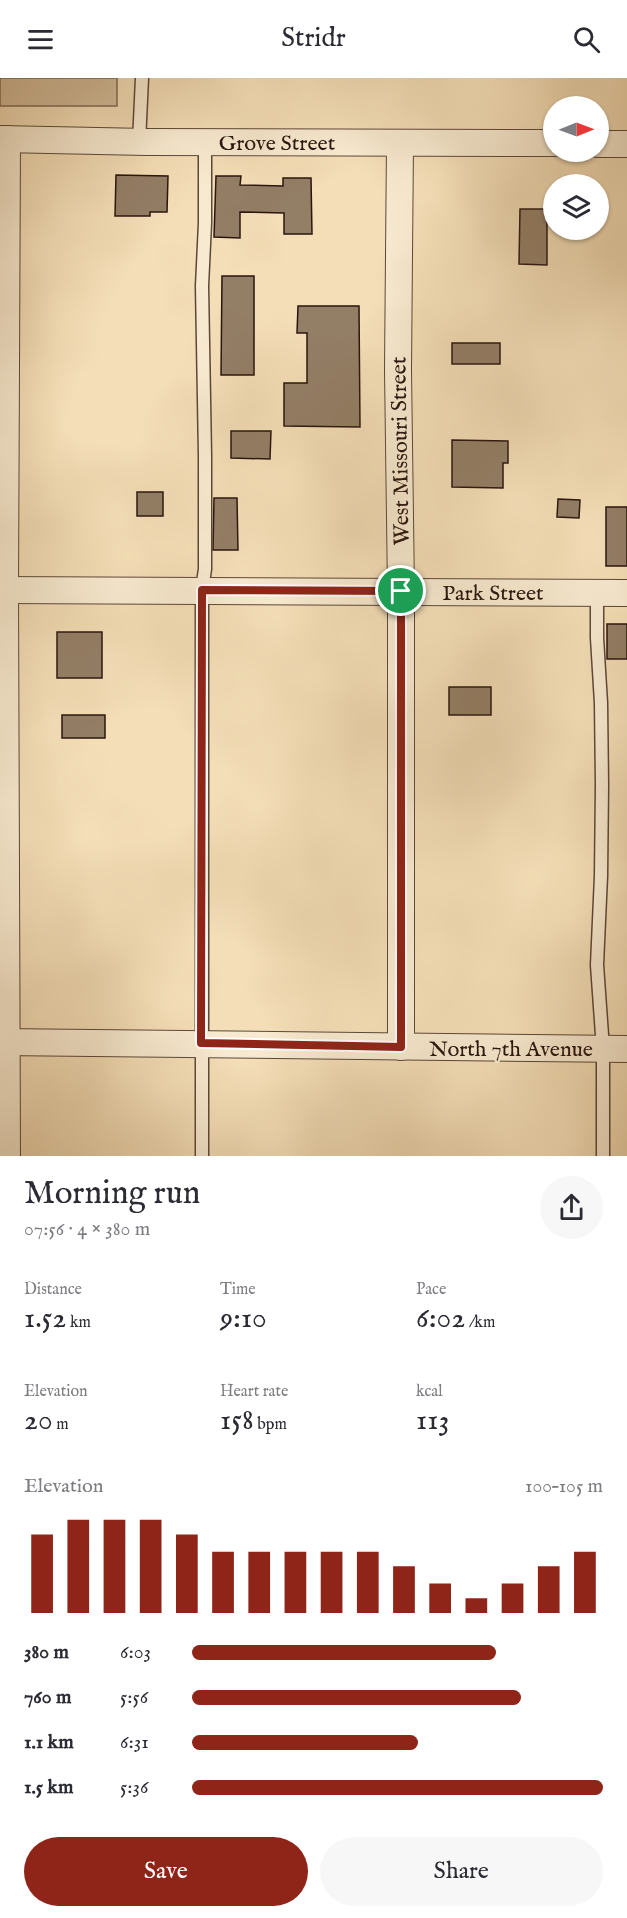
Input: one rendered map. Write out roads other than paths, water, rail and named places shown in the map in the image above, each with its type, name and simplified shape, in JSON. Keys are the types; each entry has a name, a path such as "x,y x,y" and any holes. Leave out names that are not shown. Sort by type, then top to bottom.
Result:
{"street":[{"name":"Grove Street","path":"3,139 139,142 543,143"},
{"path":"3,139 2,590 7,812 3,1042 7,1156"},
{"name":"West Missouri Street","path":"400,143 398,370 401,591 401,1047"},
{"path":"609,144 627,144"},
{"name":"Park Street","path":"2,590 627,592"},
{"name":"North 7th Avenue","path":"3,1042 615,1049"}],"lane":[{"path":"139,142 142,78"},
{"path":"202,1156 202,590 205,569 205,468 202,286 205,142"},
{"path":"597,592 602,785 597,965 615,1049 603,1156"}]}
